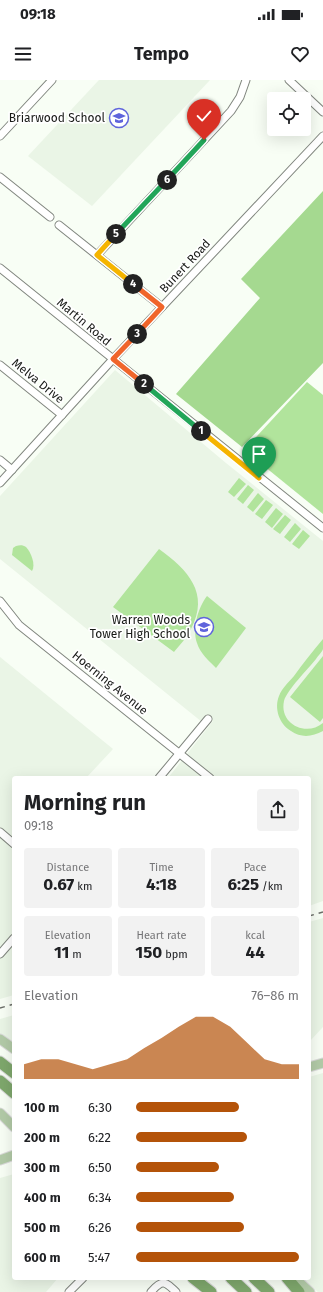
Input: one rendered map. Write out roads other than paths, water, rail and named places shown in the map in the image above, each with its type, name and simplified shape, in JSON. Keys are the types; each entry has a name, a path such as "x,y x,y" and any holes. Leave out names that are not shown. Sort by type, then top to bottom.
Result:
{"highway":[{"path":"0,1062 12,1071"},
{"path":"0,1081 12,1091"},
{"path":"196,1280 212,1292"},
{"path":"233,1280 246,1292"},
{"path":"256,1280 269,1292"},
{"path":"290,1280 299,1292"}],"main road":[{"path":"0,1039 12,1048"},
{"path":"311,1066 323,1063"},
{"path":"0,1112 12,1125"},
{"path":"0,1118 12,1125"},
{"path":"0,1155 12,1155"},
{"path":"0,1160 12,1156"},
{"path":"190,1280 203,1292"},
{"path":"297,1280 310,1292"}],"street":[{"path":"0,136 52,80"},
{"path":"97,255 231,110 240,97 246,80"},
{"path":"289,80 323,112"},
{"name":"Bunert Road","path":"0,483 113,359 323,136"},
{"path":"0,177 50,218"},
{"path":"59,225 162,307"},
{"name":"Martin Road","path":"0,268 323,528"},
{"name":"Melva Drive","path":"0,365 62,415"},
{"path":"0,460 12,470"},
{"name":"Hoerning Avenue","path":"0,602 19,625 208,776"},
{"path":"161,776 208,719"},
{"path":"0,832 12,842"},
{"path":"0,954 12,940"},
{"path":"69,1292 81,1280"},
{"path":"151,1292 158,1284 163,1283 167,1284 176,1292"}],"railway":[{"path":"311,915 323,912"},
{"path":"0,1008 12,1005"}],"place":[{"name":"Briarwood School","path":"119,118"},
{"name":"Warren Woods Tower High School","path":"204,627"}]}
